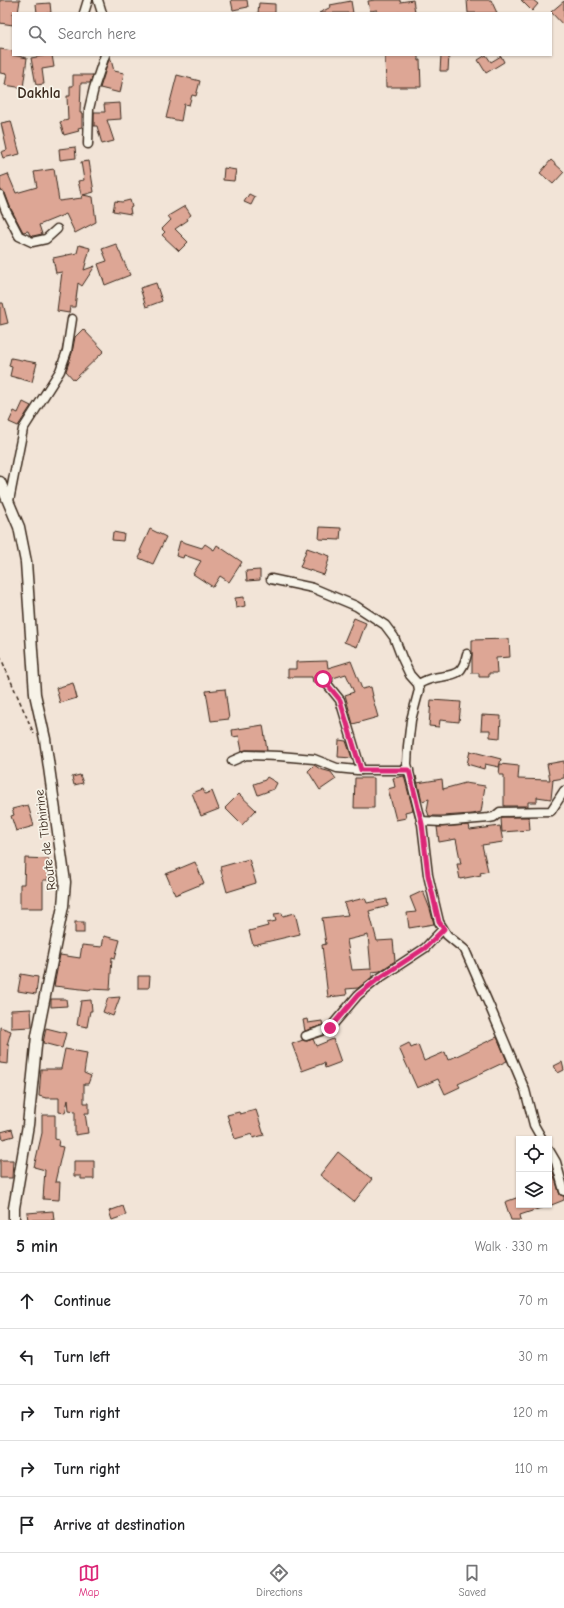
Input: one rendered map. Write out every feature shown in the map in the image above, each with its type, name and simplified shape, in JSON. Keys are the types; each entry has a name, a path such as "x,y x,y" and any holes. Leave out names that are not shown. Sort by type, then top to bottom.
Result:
{"street":[{"path":"84,12 88,0"},
{"path":"98,0 102,12"},
{"path":"88,144 90,109 94,88 105,56"},
{"path":"0,195 6,211 20,236 32,242 46,238 57,229"},
{"path":"9,501 24,429 60,371 67,351 72,319"},
{"name":"Route de Tibhirine","path":"0,482 19,527 26,562 34,694 45,739 65,882 63,906 37,1036 28,1125 14,1208 14,1220"},
{"path":"271,579 313,588 356,606 386,625 394,637 410,675 418,684 419,690 411,720 407,764 421,821 428,875 439,922 447,935 465,950 525,1090 534,1124 540,1136"},
{"path":"418,684 432,678 457,674 464,666 467,654"},
{"path":"323,679 340,700 361,770"},
{"path":"232,761 246,755 279,756 314,759 337,768 361,770 409,770"},
{"path":"421,821 442,822 489,818 494,817 500,812 552,811 564,791"},
{"path":"306,1036 330,1028 358,995 378,979 425,948 444,929"},
{"path":"552,1155 556,1162 564,1191"}],"path":[{"path":"0,656 36,740"}],"building":[{"path":"0,0 20,0 18,12 12,12 12,25 0,23"},
{"path":"231,0 247,0 248,7 233,10"},
{"path":"400,0 400,2 413,0 415,12 370,11 368,1"},
{"path":"467,0 491,0 497,12 468,12"},
{"path":"521,0 533,0 538,4 532,11"},
{"path":"351,1 353,12 321,12 331,7 330,5"},
{"path":"564,1 564,26 552,12"},
{"path":"50,3 51,12 37,12 36,4"},
{"path":"259,3 275,4 275,12 258,12"},
{"path":"0,49 12,51 12,56 27,58 23,88 5,85 7,74 0,73"},
{"path":"52,56 54,67 42,69 44,84 36,85 31,58"},
{"path":"110,56 114,71 124,73 120,93 100,88"},
{"path":"385,56 418,56 418,60 420,60 421,87 386,87"},
{"path":"441,56 449,56 448,71 440,71"},
{"path":"487,56 491,62 501,56 504,62 486,73 478,60"},
{"path":"73,75 93,75 90,83 81,83 80,113 82,113 82,127 78,128 79,131 64,135 60,122 68,120 67,96 70,96 70,86 73,86"},
{"path":"177,75 200,81 196,96 192,95 189,105 184,104 181,121 166,118"},
{"path":"120,103 121,119 107,120 114,141 102,144 97,126 94,126 94,112 105,112 104,104"},
{"path":"11,121 20,154 3,158 1,152 7,150 1,123"},
{"path":"75,147 76,158 60,160 59,149"},
{"path":"551,160 564,172 553,184 540,173"},
{"path":"89,161 94,192 83,195 93,197 96,222 75,233 66,214 39,225 42,234 33,236 30,235 28,231 23,232 11,209 5,193 0,190 0,177 8,174 16,193 37,187 34,172 54,169 59,201 82,198 78,181 84,180 81,162"},
{"path":"224,168 236,170 234,181 223,180"},
{"path":"249,194 255,197 251,205 244,202"},
{"path":"130,200 132,207 130,208 131,214 113,211 115,201 122,202"},
{"path":"185,206 191,215 187,218 188,220 175,229 188,242 179,251 162,235 165,232 162,229 171,220 168,216"},
{"path":"116,244 130,275 105,285 98,264 107,261 102,249"},
{"path":"79,245 90,248 84,270 95,266 82,286 78,283 75,307 70,307 69,313 57,311 62,272 56,273 53,258 77,253"},
{"path":"156,283 162,301 146,307 140,288"},
{"path":"0,303 3,303 8,323 0,325"},
{"path":"83,329 104,351 74,380 66,371 75,337"},
{"path":"11,358 37,363 32,382 10,376 12,367 9,366"},
{"path":"23,402 31,406 18,426 9,422 14,411 18,413"},
{"path":"320,527 341,528 340,540 319,539"},
{"path":"150,529 166,537 153,564 139,558 142,552 140,551"},
{"path":"113,532 124,534 123,541 112,540"},
{"path":"180,541 202,548 205,544 214,550 217,545 242,562 229,582 220,576 213,587 193,574 201,561 184,555 183,558 176,556"},
{"path":"307,548 330,556 324,575 300,567"},
{"path":"260,570 260,580 247,581 246,571"},
{"path":"244,597 245,606 236,608 235,598"},
{"path":"354,618 366,623 357,647 344,642"},
{"path":"509,639 510,657 496,658 497,673 489,673 489,677 479,677 479,673 472,673 472,640"},
{"path":"327,661 328,668 351,661 362,689 371,687 378,717 353,724 345,695 354,692 346,674 333,678 333,682 327,675 322,674 318,677 319,683 313,683 312,677 288,677 288,669 296,669 296,662"},
{"path":"73,683 77,698 60,703 56,688"},
{"path":"225,689 229,719 211,721 206,691"},
{"path":"431,700 461,702 459,722 440,720 439,727 429,726"},
{"path":"482,715 501,716 500,738 490,737 490,730 481,730"},
{"path":"263,725 267,750 242,751 239,736 233,737 232,730"},
{"path":"339,740 346,741 352,758 338,757"},
{"path":"470,751 501,759 499,767 485,764 484,769 467,764"},
{"path":"564,761 564,778 552,780 551,799 537,797 537,802 528,802 528,806 504,806 504,775 499,775 500,764 519,766 518,779 550,780 547,764"},
{"path":"314,765 320,769 331,772 336,779 320,790 308,771"},
{"path":"80,775 83,783 74,785 72,777"},
{"path":"404,776 413,810 405,812 406,818 396,820 388,789 395,787 393,778"},
{"path":"267,777 277,783 274,789 258,795 254,784 265,780"},
{"path":"355,778 374,778 374,808 354,808"},
{"path":"442,779 443,789 465,783 485,786 481,812 473,814 429,816 427,810 429,799 422,801 418,783"},
{"path":"203,789 205,794 212,791 219,809 201,816 192,793"},
{"path":"239,794 256,810 242,825 225,808"},
{"path":"28,805 34,826 16,831 11,816 14,815 12,809"},
{"path":"502,817 529,817 530,830 502,832"},
{"path":"469,825 470,830 500,826 503,842 482,845 488,871 480,873 481,875 460,879 457,864 461,864 456,839 439,842 437,827"},
{"path":"25,858 49,859 48,880 43,880 43,908 20,908 20,884 24,884"},
{"path":"249,859 256,883 227,892 220,867"},
{"path":"195,862 204,883 175,895 166,874"},
{"path":"423,891 434,924 409,928 407,913 416,912 410,897"},
{"path":"365,898 367,903 387,899 388,906 369,911 377,941 393,940 395,961 380,971 372,972 372,977 358,988 346,989 347,995 328,997 322,945 326,944 322,918 348,915 344,903","holes":["368,935 371,969 352,970 347,940"]},
{"path":"282,913 283,916 295,913 300,934 253,945 249,931 268,926 267,923 276,921 274,914"},
{"path":"75,922 84,922 84,933 75,933"},
{"path":"104,936 120,940 115,958 112,957 110,990 90,990 54,986 60,955 80,958 82,945 102,947"},
{"path":"21,974 38,977 36,994 18,991"},
{"path":"138,976 150,976 149,988 138,988"},
{"path":"120,997 113,1016 103,1012 108,998"},
{"path":"51,999 66,999 67,1006 51,1007"},
{"path":"91,1000 92,1011 90,1011 87,1027 77,1025 81,1001"},
{"path":"31,1009 32,1027 11,1028 11,1010"},
{"path":"307,1019 308,1023 322,1021 323,1025 305,1031 303,1020"},
{"path":"0,1027 11,1031 7,1045 9,1045 8,1064 0,1063"},
{"path":"46,1028 66,1033 62,1048 43,1043"},
{"path":"497,1037 507,1061 458,1084 460,1087 445,1094 438,1079 417,1088 399,1048 409,1043 411,1048 418,1045 424,1061 445,1052 448,1060"},
{"path":"313,1039 316,1046 333,1039 341,1062 325,1068 324,1063 302,1071 292,1044 303,1040 307,1041"},
{"path":"65,1049 87,1053 84,1073 91,1076 88,1084 84,1084 84,1103 89,1103 89,1113 85,1113 88,1133 75,1135 75,1111 69,1110 68,1100 65,1113 59,1112 59,1098 46,1098 39,1096 41,1069 61,1069"},
{"path":"562,1062 564,1070 558,1073 554,1066"},
{"path":"256,1110 264,1135 253,1138 252,1134 235,1139 227,1115 239,1112 240,1114"},
{"path":"42,1115 55,1115 55,1139 59,1140 58,1146 63,1147 55,1182 60,1182 59,1200 43,1199 45,1170 34,1167 42,1133"},
{"path":"12,1129 14,1136 3,1139 1,1132"},
{"path":"338,1152 372,1179 354,1202 320,1175"},
{"path":"0,1160 13,1160 12,1178 0,1178"},
{"path":"74,1161 94,1161 94,1179 81,1179 81,1176 74,1176"},
{"path":"552,1172 560,1195 564,1196 564,1200 552,1205"},
{"path":"516,1198 516,1208 541,1208 520,1215 521,1220 511,1220 505,1202"},
{"path":"123,1206 126,1215 112,1220 109,1211"},
{"path":"53,1211 54,1220 28,1220 27,1213"}],"district":[{"name":"Dakhla","path":"39,93"}],"route":[{"path":"323,679 340,700 361,770 409,770 422,824 428,875 439,922 444,929 425,948 378,979 358,995 342,1012 330,1028"}]}
